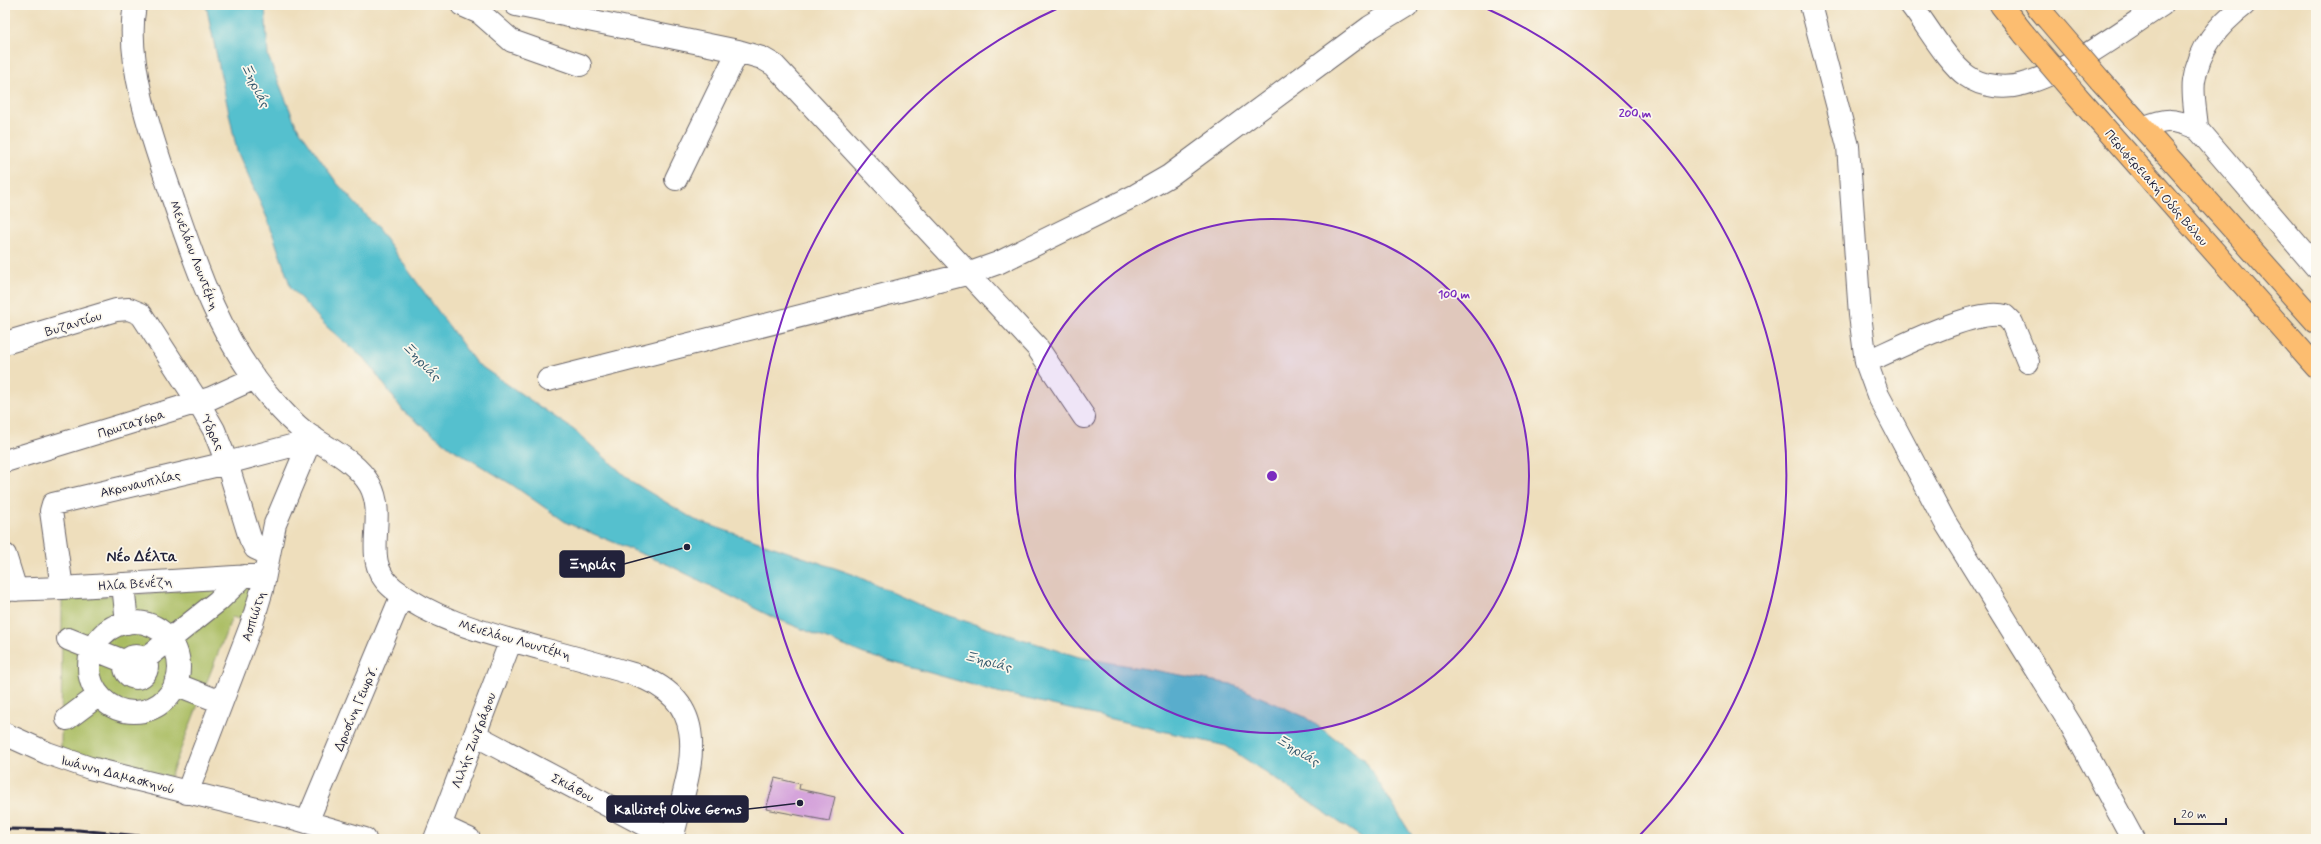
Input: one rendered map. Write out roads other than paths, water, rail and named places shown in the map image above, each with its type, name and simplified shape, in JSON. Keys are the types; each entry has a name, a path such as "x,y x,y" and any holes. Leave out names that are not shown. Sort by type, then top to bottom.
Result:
{"main road":[{"name":"Περιφερειακή Οδός Βόλου","path":"2001,5 2076,95 2316,367"},
{"path":"2041,11 2100,80 2316,322"}],"street":[{"name":"Μενελάου Λουντέμη","path":"135,5 133,24 134,54 148,120 159,158 209,298 231,342 255,378 285,414 312,440 353,465 370,485 376,507 377,569 386,583 402,595 454,622 511,640 642,677 668,690 677,700 688,722 692,754 671,839"},
{"path":"462,5 480,13 512,41 580,65"},
{"path":"516,5 738,51 762,58 774,65 970,273 1037,347 1084,417"},
{"path":"548,380 970,273 998,263 1157,183 1190,161 1370,27 1406,5"},
{"path":"1811,5 1848,146 1857,287 1866,362 1878,395 1945,522 2071,725 2133,839"},
{"path":"1911,5 1960,71 1978,82 2008,86 2026,84 2064,66 2162,5"},
{"path":"2197,128 2194,82 2200,56 2212,34 2244,5"},
{"path":"676,179 738,51"},
{"path":"2143,128 2162,120 2183,123 2197,128 2316,267"},
{"name":"Βυζαντίου","path":"5,343 116,310 129,310 140,314"},
{"name":"Ύδρας","path":"140,314 198,402 214,430 227,463 250,538 256,548 268,554"},
{"path":"1866,362 1967,319 1988,314 2005,316 2012,323 2028,362"},
{"name":"Πρωταγόρα","path":"5,461 198,402 233,389 255,378"},
{"name":"Ακροναυπλίας","path":"62,588 51,511 53,504 227,463 312,440"},
{"name":"Ασπιώτη","path":"187,792 252,623 254,575 268,554 280,512 312,440"},
{"path":"5,556 10,590"},
{"path":"135,667 218,601 254,575"},
{"name":"Ηλία Βενέζη","path":"10,590 254,575"},
{"path":"123,584 127,623"},
{"name":"Δροσίνη Γεωργ.","path":"307,822 402,595"},
{"path":"127,623 144,624 152,626 169,640 178,659 179,668 175,684 161,703 140,712 130,712 113,707 99,695 91,680 90,672 94,649 105,634 111,629 127,623"},
{"path":"68,638 135,667"},
{"name":"Λιλής Ζωγράφου","path":"438,832 511,640"},
{"path":"135,667 140,712"},
{"path":"175,684 221,702"},
{"path":"67,719 99,695"},
{"name":"Ιωάννη Δαμασκηνού","path":"5,734 47,753 90,768 307,822 365,839"},
{"name":"Σκιάθου","path":"475,735 671,839"},
{"path":"438,832 469,839"}],"water":[{"path":"206,5 265,5 268,56 296,125 337,183 378,229 476,363 574,430 631,481 695,520 852,574 933,611 1079,657 1231,684 1305,717 1364,759 1414,839 1364,839 1226,746 997,692 864,654 770,616 669,565 567,523 511,484 451,448 404,412 367,361 327,327 291,288 268,220 237,151"}],"railway":[{"path":"5,829 78,830 171,839"}],"place":[{"name":"Ξηριάς","path":"687,547"},
{"name":"Kallistefi Olive Gems","path":"800,803"}],"district":[{"name":"Νέο Δέλτα","path":"142,556"}]}
